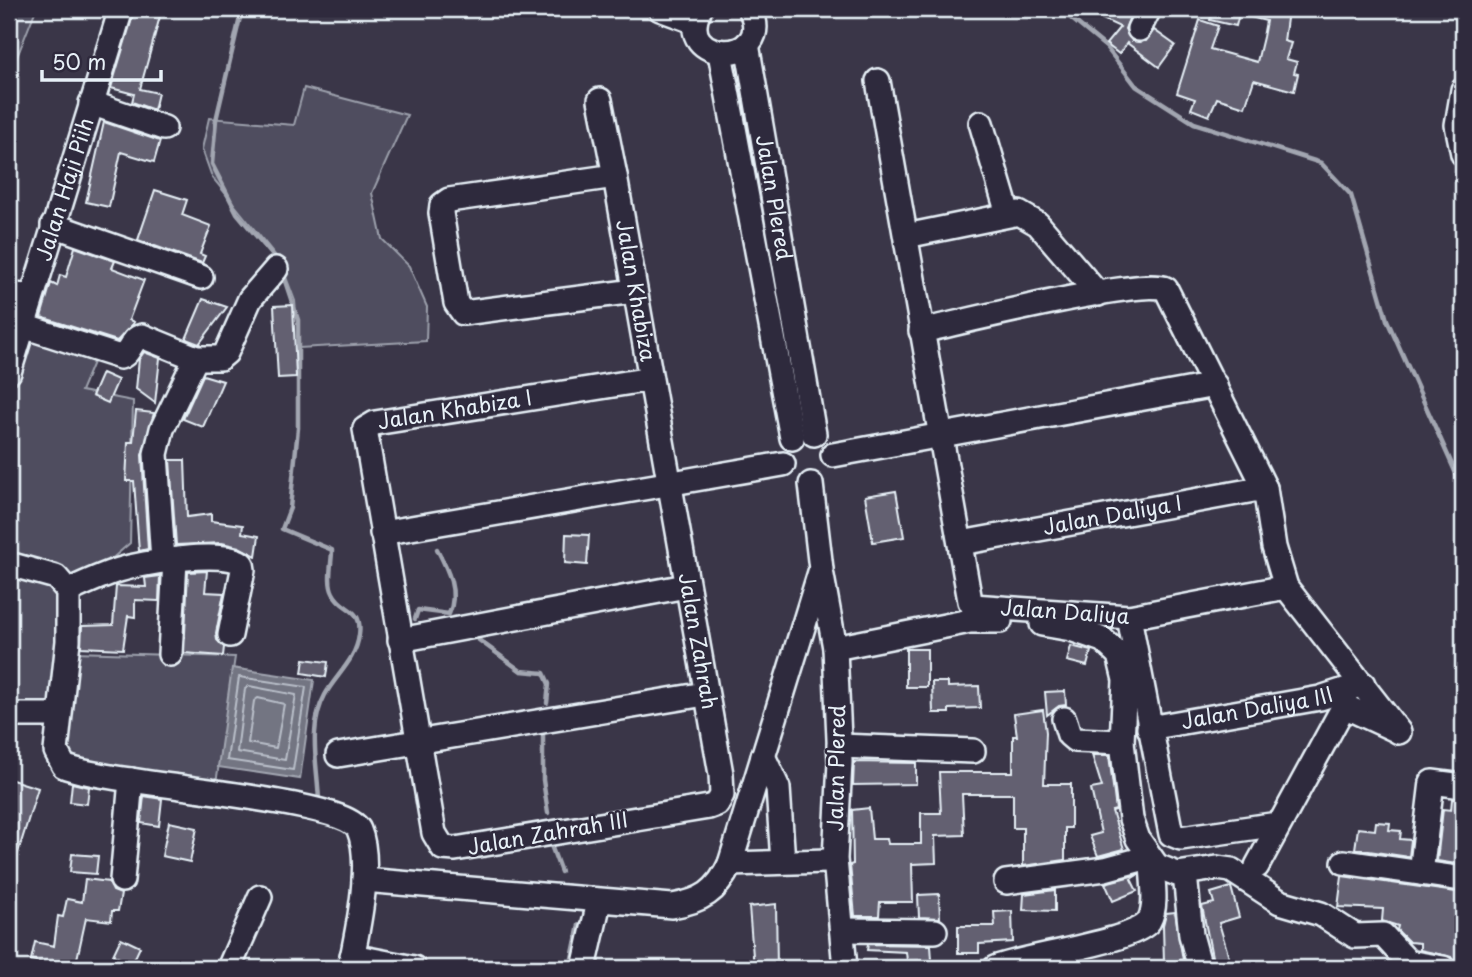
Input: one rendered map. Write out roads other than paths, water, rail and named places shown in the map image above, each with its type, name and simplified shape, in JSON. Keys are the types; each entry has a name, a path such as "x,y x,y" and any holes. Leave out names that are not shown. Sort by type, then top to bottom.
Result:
{"street":[{"name":"Jalan Haji Piih","path":"9,372 19,321 20,295 53,225 121,9"},
{"path":"660,9 698,15 702,42 720,53 739,50 747,44"},
{"name":"Jalan Plered","path":"750,9 754,22 747,44 769,240"},
{"path":"720,53 769,240 803,436"},
{"name":"Jalan Daliya","path":"878,81 920,331 942,435 970,601 974,606 1129,617 1169,830 1174,836 1181,838 1278,824"},
{"path":"1463,90 1457,125 1463,154"},
{"name":"Jalan Khabiza","path":"600,100 669,482"},
{"path":"91,103 164,128"},
{"path":"981,123 1008,214"},
{"path":"615,176 444,202 440,213 456,303 463,313 635,291"},
{"path":"906,236 1018,213 1038,224 1098,294"},
{"path":"53,225 201,277"},
{"path":"19,321 120,357 126,355 135,339 142,335 196,358 215,359 226,353 250,299 276,269"},
{"path":"920,331 1098,294 1151,285 1166,289 1265,488 1274,547 1286,587 1351,694 1257,866"},
{"path":"170,654 169,560 156,454 162,429 196,358"},
{"name":"Jalan Khabiza I","path":"382,533 363,436 367,426 651,379"},
{"path":"833,455 1215,384"},
{"path":"803,436 830,446 833,455 829,474 811,484 792,479 782,464 782,453 803,436"},
{"path":"418,740 382,533 782,464"},
{"name":"Jalan Zahrah","path":"669,482 723,785 720,800"},
{"name":"Jalan Plered","path":"811,484 821,569 835,648 839,746 835,859 845,968"},
{"name":"Jalan Daliya I","path":"961,543 1265,488"},
{"path":"68,591 121,569 169,560 208,557 240,560 243,570 230,635"},
{"path":"9,564 56,577 68,591 68,641 57,758 69,769 315,809 356,824 361,837 364,880 351,962 414,968"},
{"path":"364,880 671,906 691,903 714,891 730,864 821,569"},
{"path":"400,640 686,586"},
{"path":"1129,617 1286,587"},
{"path":"835,648 970,621 1021,622 1080,632 1103,640 1119,655 1125,680 1122,742 1131,819 1138,839 1150,859 1169,873 1185,874 1217,868 1231,870 1280,902 1321,914 1355,936 1383,935 1408,962 1443,968"},
{"path":"338,755 705,694"},
{"name":"Jalan Daliya III","path":"1149,728 1351,694"},
{"path":"9,715 59,715"},
{"path":"1064,719 1069,734 1075,740 1122,742"},
{"name":"Jalan Zahrah III","path":"418,740 436,840 447,850 709,807 720,800"},
{"path":"839,746 973,751"},
{"path":"763,756 778,788 782,862"},
{"path":"122,880 131,780"},
{"path":"1421,873 1432,782 1463,786"},
{"path":"1006,881 1105,869 1150,859"},
{"path":"995,968 1126,933 1147,923 1152,914 1150,859"},
{"path":"730,864 827,861"},
{"path":"1343,862 1463,879"},
{"path":"1185,874 1191,935 1200,968"},
{"path":"229,968 260,897"},
{"path":"584,968 599,902"},
{"path":"842,930 935,931"}],"water":[{"path":"232,668 314,680 300,779 218,767"}],"waterway":[{"path":"242,9 216,120 212,164 237,213 279,263"},
{"path":"1052,9 1067,15 1106,47 1136,86 1194,123 1321,163 1351,195 1387,320 1463,489"},
{"path":"283,275 298,320 298,428 290,508 282,529 332,550 331,588 337,599 355,614 359,626 354,652 325,695 316,721 319,802"},
{"path":"415,619 418,610 449,614 452,606 451,581 437,549"},
{"path":"472,635 521,671 544,673 549,684 547,703"},
{"path":"543,727 543,780 548,813"},
{"path":"549,840 561,872"},
{"path":"570,968 579,925"}]}
